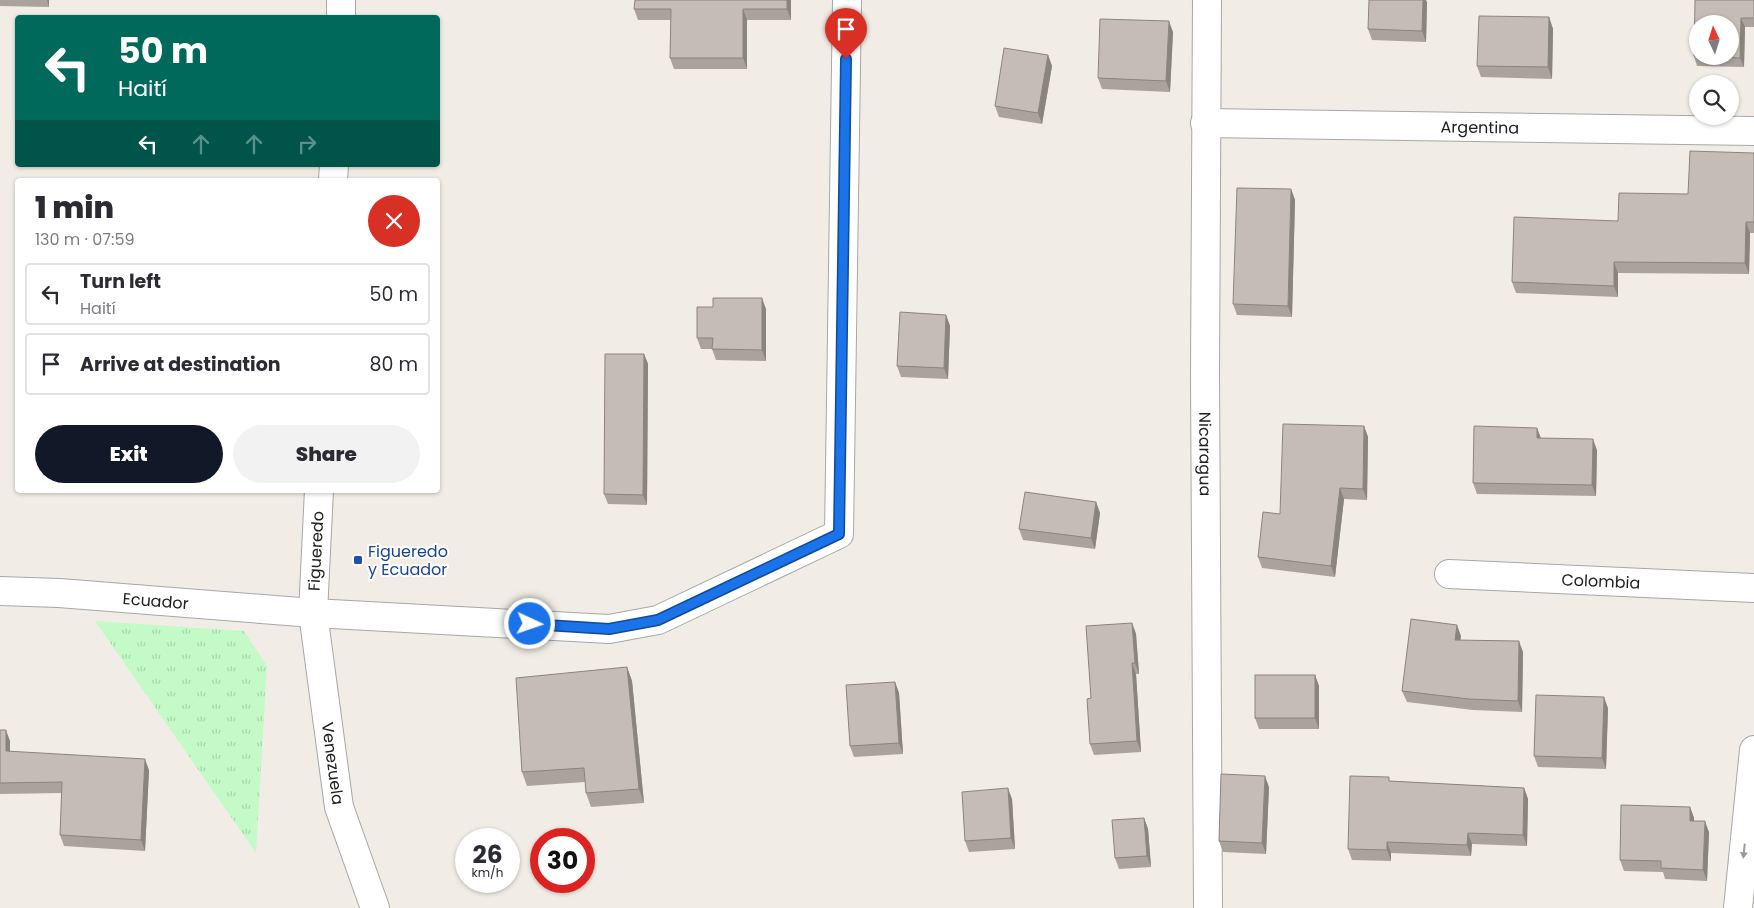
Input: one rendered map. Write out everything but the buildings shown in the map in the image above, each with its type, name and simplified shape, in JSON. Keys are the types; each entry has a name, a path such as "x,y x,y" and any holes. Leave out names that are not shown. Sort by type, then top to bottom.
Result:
{"street":[{"path":"340,15 341,0"},
{"name":"Ecuador","path":"0,591 59,593 313,613 609,629 658,620 839,534 847,0"},
{"name":"Nicaragua","path":"1207,0 1205,123 1208,908"},
{"name":"Argentina","path":"1205,123 1754,131"},
{"name":"Figueredo","path":"313,613 319,493"},
{"name":"Colombia","path":"1449,574 1754,588"},
{"name":"Venezuela","path":"313,613 339,807 375,908"},
{"path":"1738,908 1754,750"}],"green space":[{"path":"95,621 244,631 267,666 256,853"}],"place":[{"name":"Figueredo y Ecuador","path":"358,560"}],"route":[{"path":"530,624 609,629 658,620 839,534 846,59"}]}
